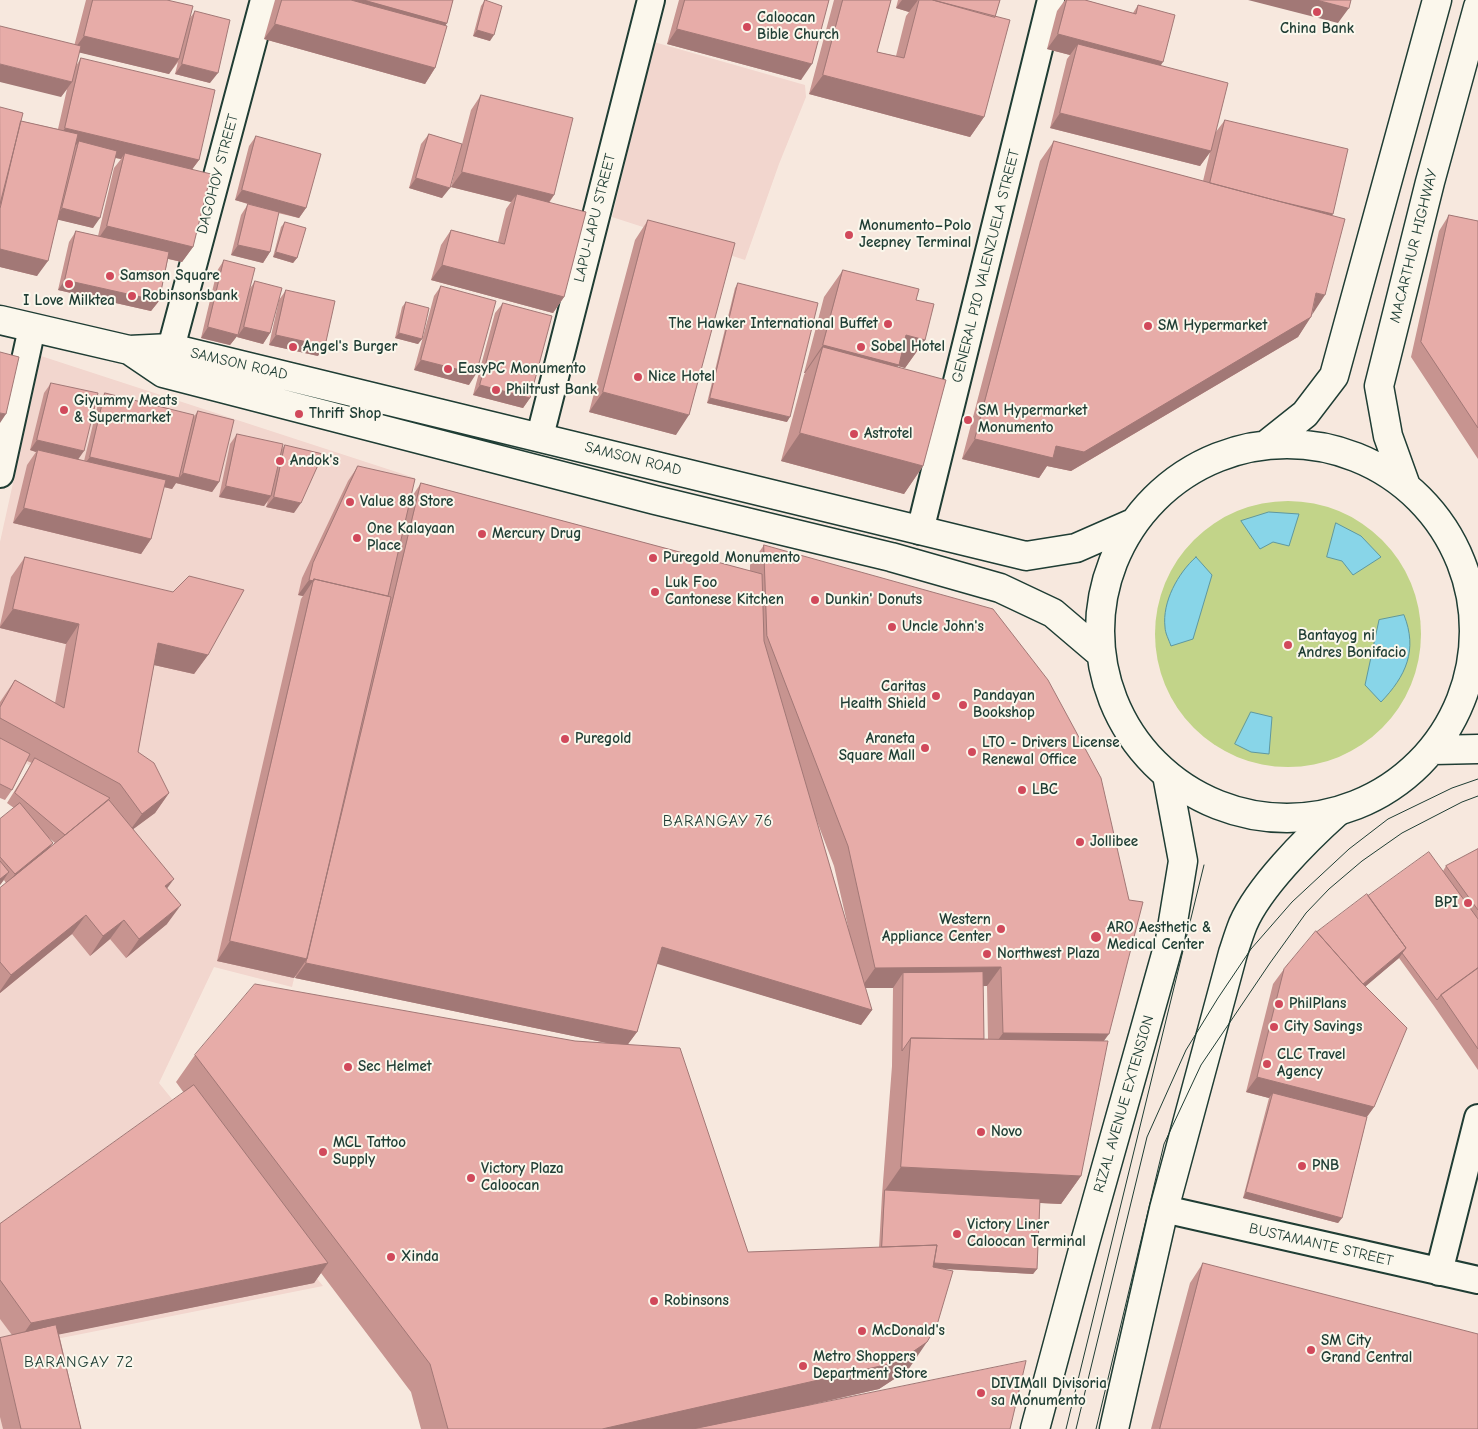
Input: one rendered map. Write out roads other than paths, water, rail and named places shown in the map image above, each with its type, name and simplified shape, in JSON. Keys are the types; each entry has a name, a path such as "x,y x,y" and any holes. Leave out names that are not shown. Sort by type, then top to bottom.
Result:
{"main road":[{"path":"1266,445 1305,414 1334,376 1436,0"},
{"name":"MACARTHUR HIGHWAY","path":"1406,486 1388,436 1379,386 1430,182 1478,7"},
{"name":"SAMSON ROAD","path":"0,320 129,350 171,348 540,436 1026,556 1076,548 1133,523"},
{"name":"SAMSON ROAD","path":"129,350 163,373 655,500 891,557 1000,588 1053,613 1100,654"},
{"path":"1295,444 1325,448 1354,456 1406,486 1426,504 1443,526 1472,577 1476,633 1473,665 1462,702 1452,724 1434,750 1413,771 1389,789 1364,803 1336,813 1306,818 1277,818 1247,814 1219,806 1192,792 1167,775 1142,750 1122,721 1108,688 1100,654 1099,632 1103,591 1110,567 1133,523 1169,485 1191,470 1240,450 1266,445 1295,444"},
{"path":"1434,750 1478,749"},
{"name":"RIZAL AVENUE EXTENSION","path":"1035,1429 1170,940 1183,861 1167,775"},
{"path":"1114,1429 1164,1208 1233,953 1243,923 1259,899 1302,844 1336,813"}],"street":[{"name":"DAGOHOY STREET","path":"171,348 264,0"},
{"name":"LAPU-LAPU STREET","path":"540,436 651,0"},
{"name":"GENERAL PIO VALENZUELA STREET","path":"920,531 1051,0"},
{"path":"0,474 32,328"},
{"path":"1439,1272 1478,1118"},
{"name":"BUSTAMANTE STREET","path":"1164,1208 1478,1280"}],"water":[{"path":"1269,512 1299,514 1289,546 1273,542 1260,549 1241,521"},
{"path":"1336,523 1361,536 1381,557 1353,575 1342,561 1327,557"},
{"path":"1196,557 1212,575 1193,639 1171,646 1165,627 1166,608 1177,580"},
{"path":"1404,615 1410,640 1407,662 1397,682 1381,702 1365,685 1379,620"},
{"path":"1251,712 1272,717 1269,754 1251,752 1235,744"}],"tram line":[{"path":"1076,1429 1147,1137 1186,1050 1218,998 1251,949 1292,902 1349,849 1388,819 1452,788 1478,779"},
{"path":"1096,1429 1164,1144 1201,1065 1306,913 1329,889 1362,861 1402,833 1462,802 1478,796"},
{"path":"1066,1429 1204,865"}],"place":[{"name":"China Bank","path":"1317,12"},
{"name":"Caloocan Bible Church","path":"747,27"},
{"name":"Monumento–Polo Jeepney Terminal","path":"849,235"},
{"name":"Samson Square","path":"110,276"},
{"name":"I Love Milktea","path":"69,284"},
{"name":"Robinsonsbank","path":"132,296"},
{"name":"The Hawker International Buffet","path":"888,324"},
{"name":"SM Hypermarket","path":"1148,326"},
{"name":"Angel's Burger","path":"293,347"},
{"name":"Sobel Hotel","path":"861,347"},
{"name":"EasyPC Monumento","path":"448,369"},
{"name":"Nice Hotel","path":"638,377"},
{"name":"Philtrust Bank","path":"496,390"},
{"name":"Giyummy Meats & Supermarket","path":"64,410"},
{"name":"Thrift Shop","path":"299,414"},
{"name":"SM Hypermarket Monumento","path":"968,420"},
{"name":"Astrotel","path":"854,434"},
{"name":"Andok's","path":"280,461"},
{"name":"Value 88 Store","path":"350,502"},
{"name":"Mercury Drug","path":"482,534"},
{"name":"One Kalayaan Place","path":"357,538"},
{"name":"Puregold Monumento","path":"653,558"},
{"name":"Luk Foo Cantonese Kitchen","path":"655,592"},
{"name":"Dunkin' Donuts","path":"815,600"},
{"name":"Uncle John's","path":"892,627"},
{"name":"Bantayog ni Andres Bonifacio","path":"1288,645"},
{"name":"Caritas Health Shield","path":"936,696"},
{"name":"Pandayan Bookshop","path":"963,705"},
{"name":"Puregold","path":"565,739"},
{"name":"Araneta Square Mall","path":"925,748"},
{"name":"LTO - Drivers License Renewal Office","path":"972,752"},
{"name":"LBC","path":"1022,790"},
{"name":"Jollibee","path":"1080,842"},
{"name":"BPI","path":"1468,903"},
{"name":"Western Appliance Center","path":"1001,929"},
{"name":"ARO Aesthetic & Medical Center","path":"1096,937"},
{"name":"Northwest Plaza","path":"987,954"},
{"name":"PhilPlans","path":"1279,1004"},
{"name":"City Savings","path":"1274,1027"},
{"name":"CLC Travel Agency","path":"1267,1064"},
{"name":"Sec Helmet","path":"348,1067"},
{"name":"Novo","path":"981,1132"},
{"name":"MCL Tattoo Supply","path":"323,1152"},
{"name":"PNB","path":"1302,1166"},
{"name":"Victory Plaza Caloocan","path":"471,1178"},
{"name":"Victory Liner Caloocan Terminal","path":"957,1234"},
{"name":"Xinda","path":"391,1257"},
{"name":"Robinsons","path":"654,1301"},
{"name":"McDonald's","path":"862,1331"},
{"name":"SM City Grand Central","path":"1311,1350"},
{"name":"Metro Shoppers Department Store","path":"803,1366"},
{"name":"DIVIMall Divisoria sa Monumento","path":"981,1393"}],"district":[{"name":"BARANGAY 76","path":"718,821"},
{"name":"BARANGAY 72","path":"79,1362"}]}
